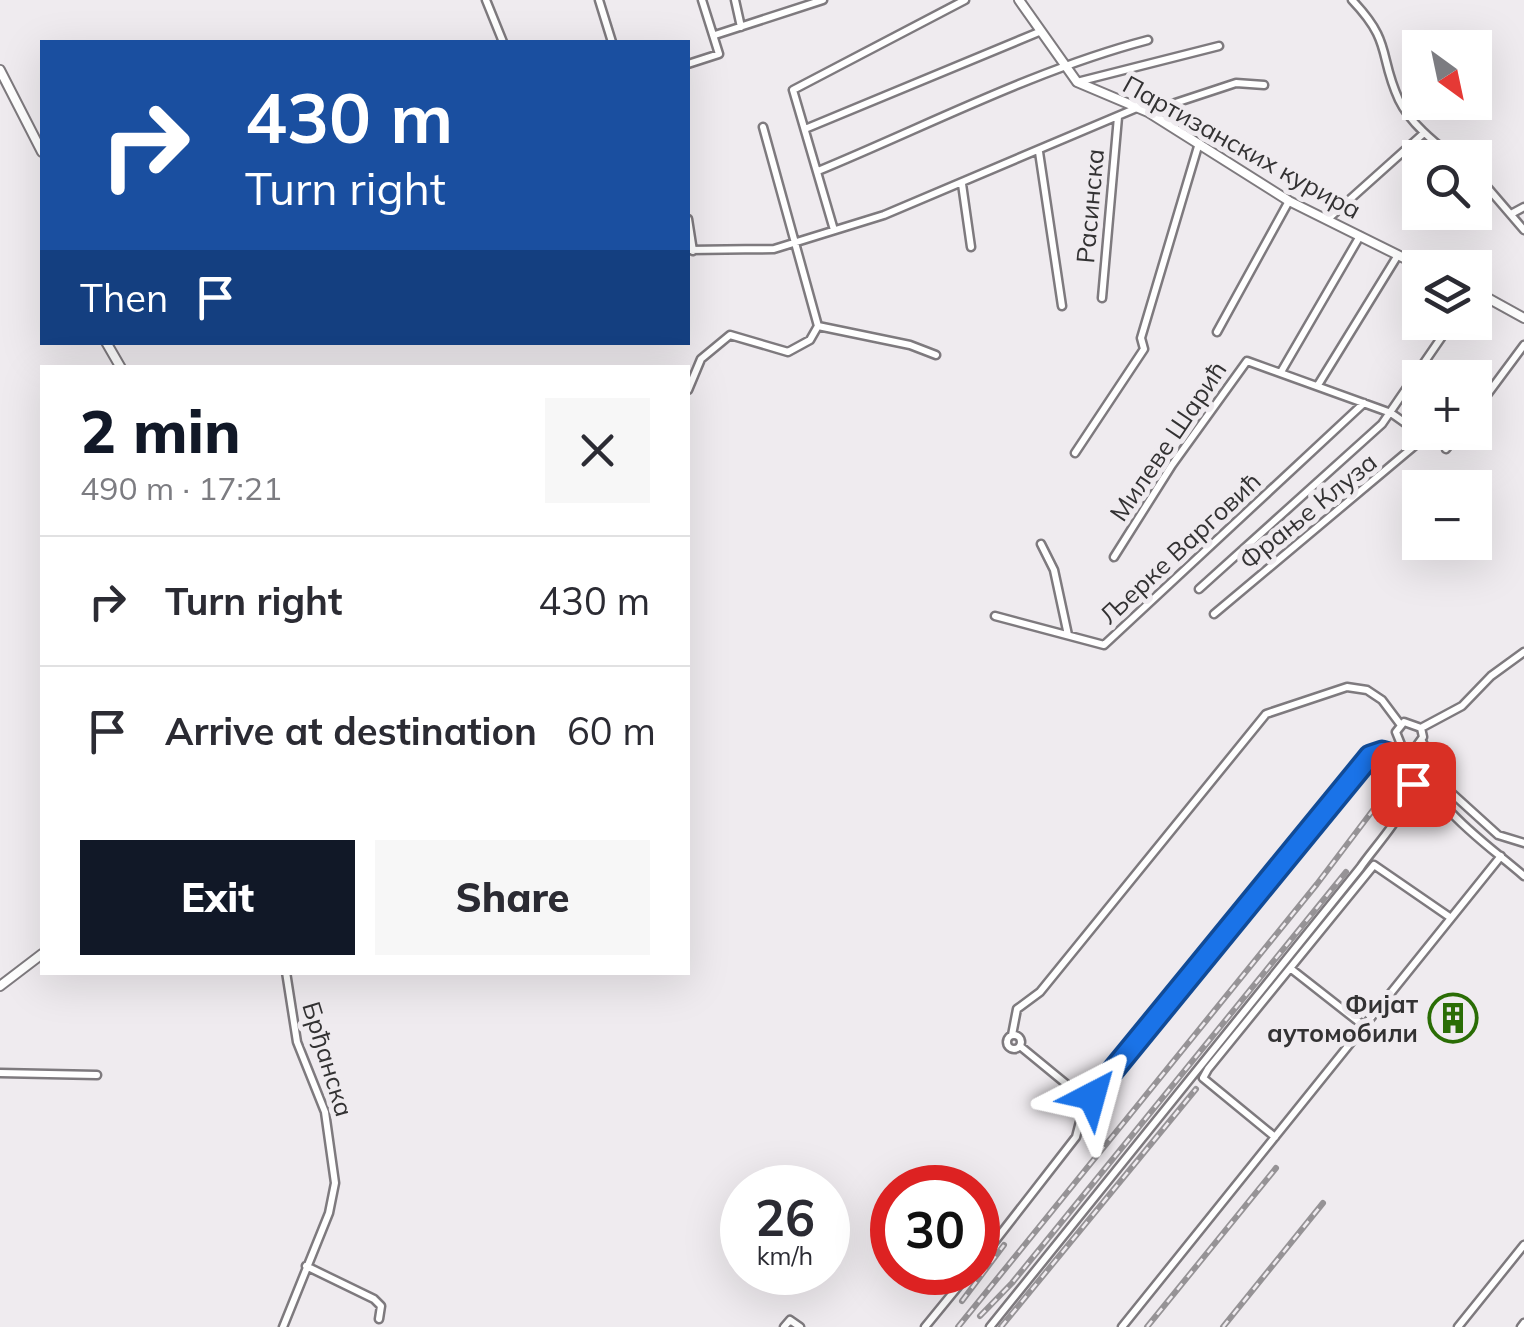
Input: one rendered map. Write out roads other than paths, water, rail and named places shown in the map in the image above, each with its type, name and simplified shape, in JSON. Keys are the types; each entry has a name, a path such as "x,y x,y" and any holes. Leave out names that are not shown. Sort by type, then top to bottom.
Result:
{"street":[{"path":"486,0 503,40"},
{"path":"598,0 611,40"},
{"path":"690,64 718,58 715,34 702,0"},
{"path":"735,0 740,27"},
{"path":"715,34 822,0"},
{"path":"834,230 793,90 966,0"},
{"path":"1352,0 1381,34 1399,99 1432,140"},
{"name":"Партизанских курира","path":"1023,1 1039,32 1077,82 1144,110 1289,201 1402,257"},
{"path":"804,128 1039,32"},
{"path":"818,171 1062,65 1148,40"},
{"path":"1077,82 1219,46"},
{"path":"0,70 40,148"},
{"path":"690,250 774,249 962,184 1118,117 1236,83 1264,85"},
{"name":"Расинска","path":"1102,298 1118,117"},
{"path":"690,385 700,358 720,339 730,335 788,352 810,340 818,326 763,127"},
{"path":"1328,218 1424,133"},
{"path":"1075,453 1144,349 1142,338 1200,143"},
{"path":"1039,152 1062,306"},
{"path":"962,184 971,247"},
{"path":"1492,192 1524,230"},
{"path":"1217,332 1289,201"},
{"path":"1511,214 1524,206"},
{"path":"1281,372 1360,236"},
{"path":"1318,385 1398,255"},
{"path":"1492,301 1524,318"},
{"path":"818,326 910,345 936,356"},
{"path":"1199,589 1391,413 1440,340"},
{"path":"1492,388 1524,344"},
{"name":"Милеве Шарић","path":"1114,557 1172,465 1247,360 1391,413 1402,421"},
{"name":"Љерке Варговић","path":"995,616 1104,645 1364,403"},
{"name":"Фрање Клуза","path":"1214,614 1410,450"},
{"path":"1042,544 1054,570 1068,635"},
{"path":"1422,728 1462,706 1524,652"},
{"path":"1076,1092 1020,1046 1008,1046 1018,1010 1040,992 1266,714 1347,687 1367,690 1382,700 1400,724"},
{"path":"1400,724 1414,722 1422,728"},
{"path":"1400,724 1396,741 1406,749 1419,744"},
{"path":"1422,728 1422,774 1436,800 1524,876"},
{"path":"1419,744 1445,787 1498,835 1524,842"},
{"path":"990,1327 1360,868 1412,793 1412,776 1400,757 1376,753 1355,772 1084,1106 1076,1137 1000,1235"},
{"path":"1122,1327 1501,856"},
{"path":"1275,1136 1203,1078 1290,968 1374,865 1452,918"},
{"path":"0,986 40,956"},
{"path":"1290,968 1364,1026"},
{"name":"Брђанска","path":"284,1327 333,1198 335,1170 325,1112 292,1024 286,975"},
{"path":"1012,1034 1021,1039 1020,1046"},
{"path":"0,1073 97,1075"},
{"path":"1076,1092 1087,1089 1092,1096"},
{"path":"1076,1092 1076,1102 1084,1106"},
{"path":"1458,1327 1524,1245"},
{"path":"306,1266 374,1299 381,1306 379,1319"},
{"path":"925,1327 951,1295"},
{"path":"784,1327 790,1320 800,1327"}],"railway":[{"path":"958,1327 1317,884 1404,769"},
{"path":"980,1316 1012,1283 1346,872"},
{"path":"1001,1327 1196,1089"},
{"path":"1147,1327 1276,1168"},
{"path":"1223,1327 1323,1203"},
{"path":"962,1301 1004,1245"}],"place":[{"name":"Фијат аутомобили","path":"1453,1018"}]}
